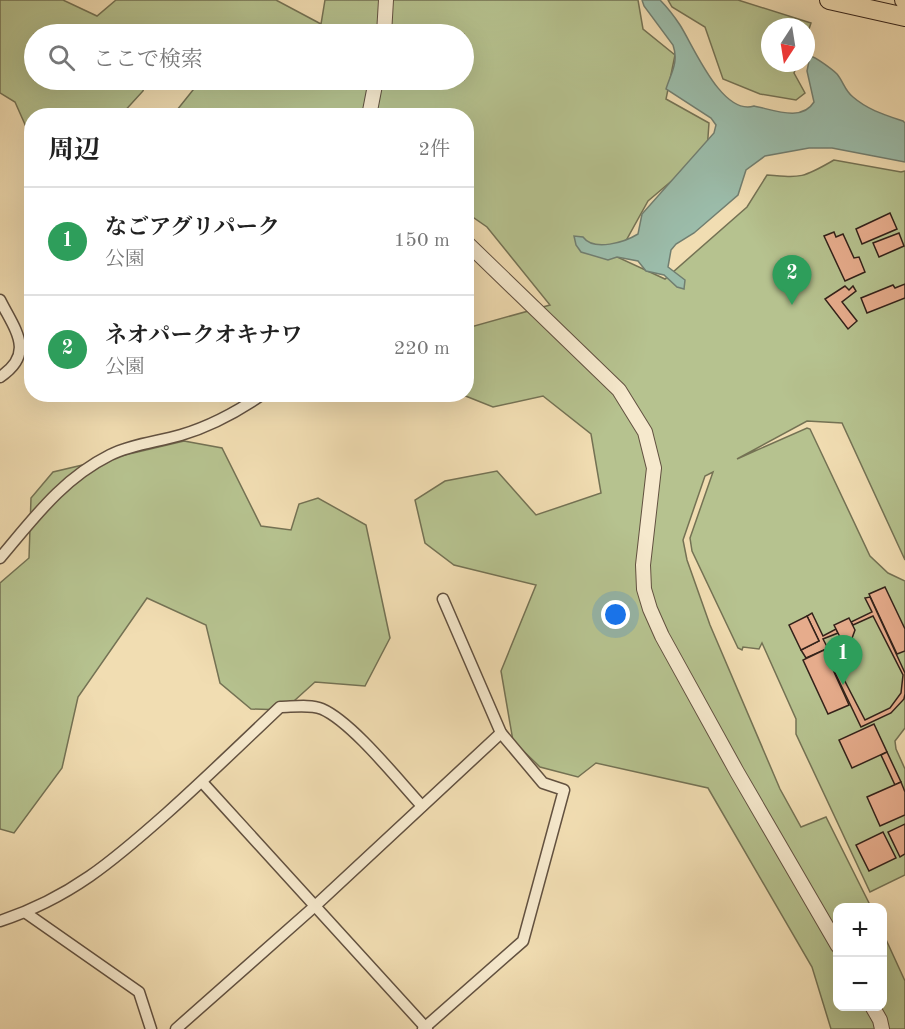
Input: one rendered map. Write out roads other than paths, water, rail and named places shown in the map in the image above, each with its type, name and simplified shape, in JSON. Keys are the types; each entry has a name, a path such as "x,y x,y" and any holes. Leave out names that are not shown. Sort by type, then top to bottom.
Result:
{"highway":[{"path":"829,0 905,17"}],"street":[{"path":"385,24 386,0"},
{"path":"371,108 374,90"},
{"path":"474,250 619,390 645,432 654,468 643,565 644,589 650,609 662,636 737,772 833,939"},
{"path":"0,300 18,336 22,351 14,367 0,376"},
{"path":"0,558 51,497 74,477 130,447 205,427 237,412 251,402"},
{"path":"201,782 425,1028 523,941 564,790 543,783 501,733 443,599"},
{"path":"0,921 26,913 65,893 114,860 280,707 302,706 321,709 351,730 423,806"},
{"path":"176,1029 315,906 501,733"},
{"path":"26,913 139,992 151,1029"},
{"path":"875,1011 882,1029"}],"place":[{"name":"ネオパークオキナワ","path":"792,305"},
{"name":"なごアグリパーク","path":"843,685"}]}
